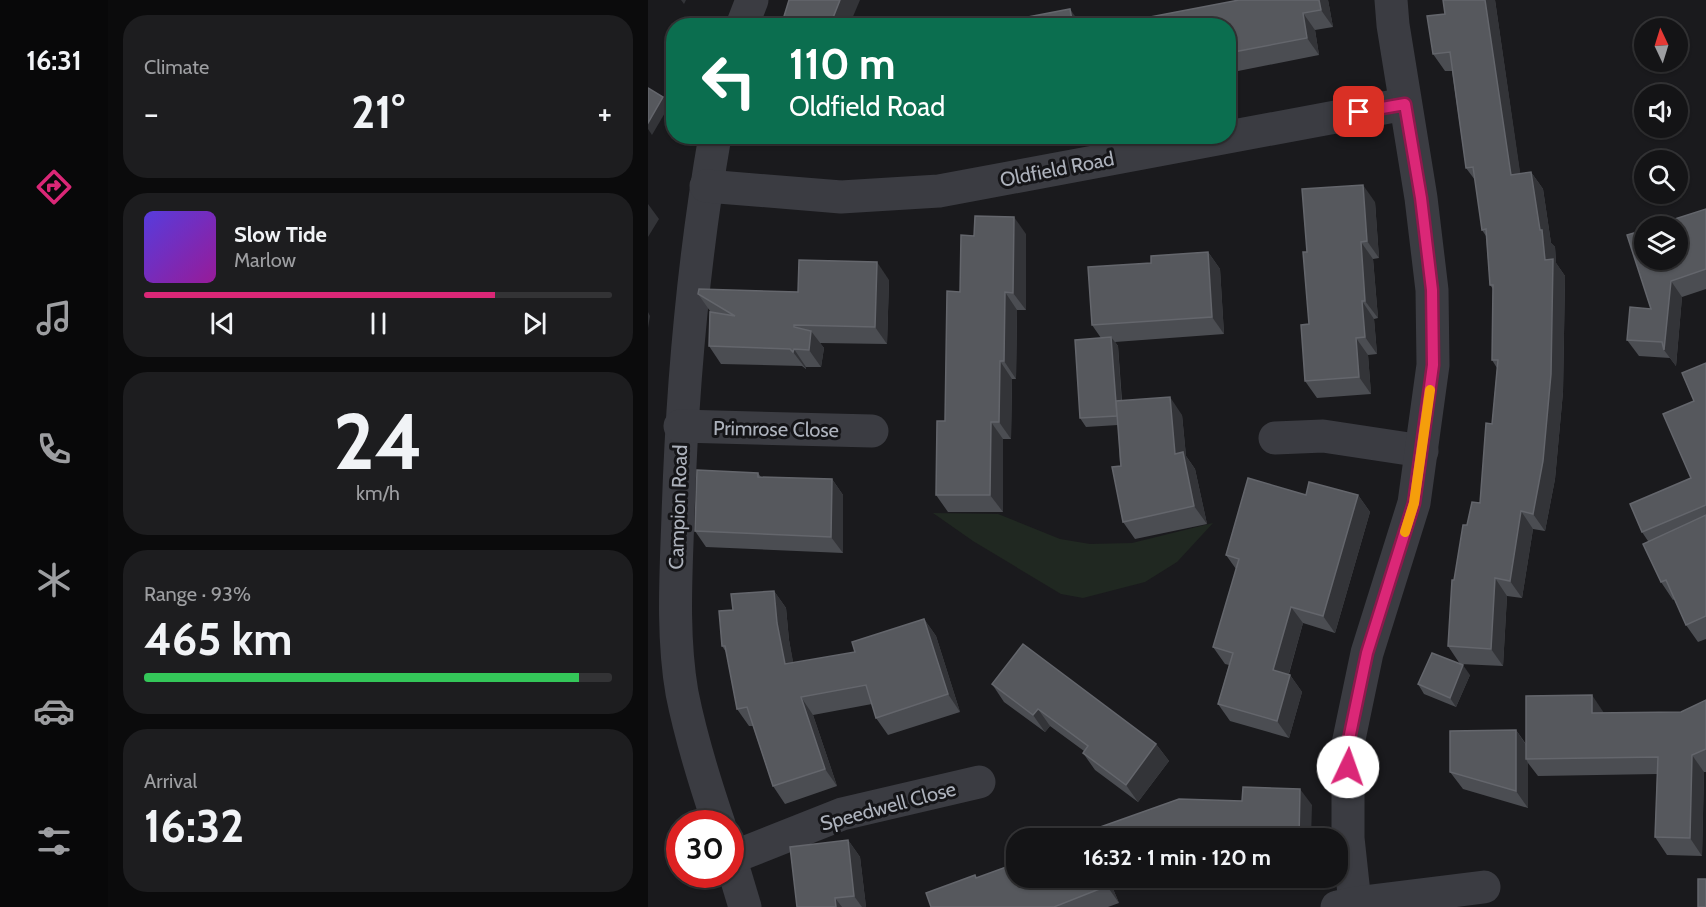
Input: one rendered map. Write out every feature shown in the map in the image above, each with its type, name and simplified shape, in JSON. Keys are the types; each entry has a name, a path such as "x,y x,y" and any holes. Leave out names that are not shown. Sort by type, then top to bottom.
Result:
{"street":[{"path":"745,18 752,0"},
{"path":"1390,0 1421,198 1432,290 1433,365 1414,503 1367,653 1348,744 1346,905 1484,887"},
{"name":"Oldfield Road","path":"1236,136 1405,104"},
{"name":"Campion Road","path":"714,144 706,186 680,426 675,610 682,690 696,757 714,810"},
{"name":"Oldfield Road","path":"706,186 841,197 939,191 1191,144"},
{"name":"Primrose Close","path":"680,426 872,431"},
{"path":"1275,438 1323,436 1422,452"},
{"name":"Speedwell Close","path":"744,852 842,814 979,782"},
{"path":"740,888 745,907"}],"shaded area":[{"path":"933,513 998,514 1060,539 1090,544 1132,543 1213,523 1177,562 1145,582 1083,598 1061,594 973,541"}],"building":[{"path":"789,0 840,0 833,18 783,18"},
{"path":"1239,0 1319,0 1321,10 1303,13 1307,38 1236,51 1236,18 1145,18"},
{"path":"1443,0 1485,0 1511,175 1531,172 1545,260 1553,259 1551,374 1543,461 1533,514 1521,511 1510,581 1495,578 1491,649 1448,646 1452,580 1454,580 1463,525 1467,525 1472,502 1480,503 1486,423 1492,424 1498,360 1492,360 1493,285 1490,285 1486,229 1482,230 1473,167 1466,168 1450,52 1433,54 1427,16 1445,14"},
{"path":"1070,9 1072,18 1023,18"},
{"path":"648,88 663,97 648,123"},
{"path":"1363,185 1367,241 1361,242 1365,337 1356,338 1359,377 1305,381 1301,325 1309,324 1303,252 1307,252 1302,189"},
{"path":"1706,209 1706,269 1671,281 1664,350 1662,342 1627,340 1630,307 1651,309 1638,270 1688,270 1688,216 1684,216"},
{"path":"975,216 1014,217 1013,293 1005,292 1004,361 1000,361 999,422 991,422 990,495 936,495 937,421 945,421 947,291 960,292 961,235 974,236"},
{"path":"1634,233 1634,257 1627,235"},
{"path":"1208,252 1212,317 1092,325 1088,267 1151,263 1151,256"},
{"path":"799,260 877,262 875,327 794,325 794,327 811,331 809,350 794,349 793,352 790,349 709,346 710,312 735,316 698,294 699,289 798,292"},
{"path":"1111,337 1117,416 1080,418 1075,340"},
{"path":"1706,363 1706,505 1642,532 1630,504 1691,478 1663,414 1694,401 1682,373"},
{"path":"1170,397 1175,454 1183,452 1194,506 1123,522 1112,467 1121,466 1116,401"},
{"path":"697,470 758,473 758,477 832,479 831,537 695,531"},
{"path":"1248,478 1306,495 1309,482 1358,495 1323,616 1291,607 1273,670 1290,675 1277,721 1218,704 1233,653 1213,647 1239,559 1226,555"},
{"path":"1706,515 1706,616 1686,625 1666,580 1661,582 1643,544"},
{"path":"774,591 777,623 785,664 855,652 852,642 924,619 948,694 876,718 866,685 801,697 825,769 773,786 747,707 737,709 725,646 722,646 719,611 733,610 731,594"},
{"path":"1023,644 1156,744 1126,785 1083,753 1088,746 1038,709 1033,715 992,684"},
{"path":"1432,653 1463,665 1450,698 1418,684"},
{"path":"1592,695 1592,713 1681,712 1706,700 1706,749 1692,755 1690,838 1655,837 1658,757 1526,759 1526,696"},
{"path":"1516,730 1516,791 1450,772 1450,731"},
{"path":"1243,787 1300,789 1299,828 1098,828 1179,799 1242,801"},
{"path":"848,840 854,896 835,898 836,907 797,907 790,847"},
{"path":"1006,867 1006,888 1102,888 1054,907 931,907 926,893 975,875 976,878"},
{"path":"1698,879 1706,879 1706,907 1698,907"}],"slow traffic":[{"path":"1405,532 1414,503 1430,390"}],"route":[{"path":"1348,767 1348,744 1367,653 1414,503 1433,365 1432,290 1421,198 1405,104 1359,112"}]}
